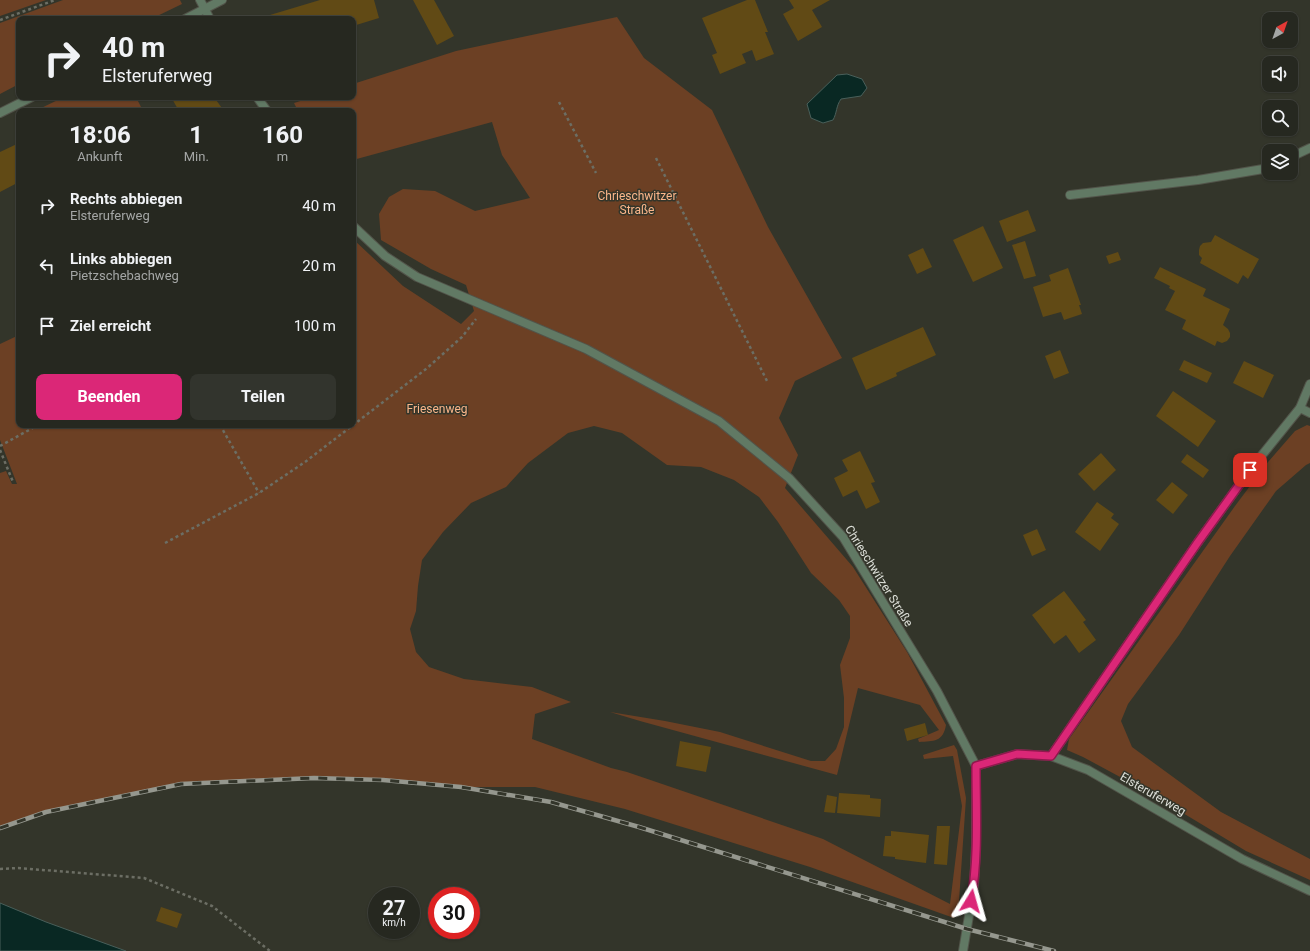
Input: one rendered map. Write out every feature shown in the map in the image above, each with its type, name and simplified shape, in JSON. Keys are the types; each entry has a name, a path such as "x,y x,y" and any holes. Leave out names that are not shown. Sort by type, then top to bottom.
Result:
{"street":[{"path":"200,0 208,16"},
{"path":"191,16 222,0"},
{"path":"0,113 26,100"},
{"path":"1298,154 1310,148"},
{"path":"1070,195 1198,180 1262,169"},
{"name":"Chrieschwitzer Straße","path":"356,229 385,256 417,277 586,349 719,421 789,478 843,536 937,691 976,766 976,845 974,886 963,951"},
{"path":"1051,756 1198,542 1250,470 1300,408 1310,384"},
{"path":"1300,408 1310,413"},
{"name":"Elsteruferweg","path":"976,766 1017,754 1051,756 1088,770 1242,859 1310,891"}],"path":[{"path":"0,20 55,0"},
{"path":"559,102 596,173"},
{"path":"656,158 767,381"},
{"path":"356,423 426,369 462,337 485,306"},
{"path":"0,446 33,428"},
{"path":"222,428 259,492"},
{"path":"165,543 259,492 305,462 349,428"},
{"path":"0,450 13,482"},
{"path":"0,869 18,868 144,878 212,906 270,951"}],"green space":[{"path":"0,0 46,0 0,16"},
{"path":"63,0 180,0 182,4 157,16 19,16"},
{"path":"16,17 16,86 0,94 0,23"},
{"name":"Friesenweg","path":"617,17 644,58 712,110 768,227 842,358 795,381 779,418 798,455 785,488 853,567 907,652 946,725 943,735 937,740 919,742 918,739 939,730 920,705 858,688 837,775 610,712 720,732 811,761 825,761 836,749 844,727 844,698 840,665 850,638 850,616 839,600 811,573 778,522 759,497 734,480 701,467 667,465 622,433 594,426 568,433 528,463 506,487 471,503 443,532 422,560 416,611 410,629 416,652 429,667 464,679 532,687 571,702 535,714 532,739 611,768 627,772 823,839 950,904 962,806 953,756 924,759 923,755 954,745 957,750 966,798 959,901 954,918 810,867 625,809 535,787 461,787 383,780 314,778 181,784 46,812 0,828 0,473 6,471 12,484 17,484 0,440 0,344 16,336 16,428 356,428 356,242 403,286 461,324 474,311 466,285 431,269 381,240 379,214 389,197 403,189 435,191 475,211 530,198 502,155 492,122 356,159 356,108 296,108 294,103 304,100 356,100 356,83 456,51"},
{"path":"58,100 138,100 142,108 41,108"},
{"path":"1307,425 1310,426 1310,463 1276,491 1230,556 1179,635 1128,704 1121,721 1132,747 1221,812 1310,859 1310,880 1246,851 1148,792 1067,750 1069,739 1235,506 1268,462 1295,431"}],"water":[{"path":"847,74 862,79 867,88 861,96 841,99 833,120 823,123 811,118 807,104 837,75"},
{"path":"0,903 46,922 126,951 0,951"}],"building":[{"path":"320,0 374,0 379,18 356,25 356,16 270,15"},
{"path":"413,0 434,0 454,36 437,45"},
{"path":"747,0 755,0 768,32 765,32 774,54 756,61 752,50 742,54 746,63 720,74 712,55 717,53 702,18"},
{"path":"789,0 830,0 812,10 822,27 798,41 783,14 794,8"},
{"path":"173,100 216,100 222,108 177,108"},
{"path":"16,144 16,184 0,192 0,152"},
{"path":"1028,210 1036,231 1007,242 999,221"},
{"path":"983,226 1003,268 973,282 953,240"},
{"path":"1215,235 1259,259 1248,279 1243,275 1238,284 1200,263 1202,258 1199,255 1200,246 1203,243 1211,242"},
{"path":"1025,241 1036,276 1024,279 1012,245"},
{"path":"923,248 932,267 917,274 908,255"},
{"path":"1118,252 1121,260 1109,264 1106,256"},
{"path":"1160,267 1206,289 1203,296 1230,309 1223,325 1230,333 1230,337 1227,341 1222,343 1217,341 1215,346 1182,329 1186,320 1165,310 1175,291 1169,288 1170,286 1154,278"},
{"path":"1068,268 1081,305 1079,305 1082,314 1064,320 1061,312 1043,317 1033,287 1051,281 1049,275"},
{"path":"923,327 936,355 896,373 897,376 866,390 852,358"},
{"path":"1060,350 1069,373 1054,379 1045,356"},
{"path":"1184,360 1212,373 1207,383 1179,370"},
{"path":"1244,361 1274,375 1263,398 1233,383"},
{"path":"1173,391 1216,421 1198,447 1156,416"},
{"path":"860,451 875,482 871,483 880,502 866,509 857,490 843,497 834,478 848,471 842,460"},
{"path":"1101,453 1116,470 1094,491 1078,474"},
{"path":"1187,454 1209,470 1203,478 1181,462"},
{"path":"1172,482 1188,495 1173,514 1156,500"},
{"path":"1097,502 1114,514 1111,518 1119,524 1100,551 1075,532"},
{"path":"1037,529 1046,550 1032,556 1023,535"},
{"path":"1064,591 1086,620 1083,622 1096,640 1079,653 1066,635 1054,644 1032,615"},
{"path":"925,723 928,735 907,741 904,729"},
{"path":"680,741 711,747 706,772 676,766"},
{"path":"839,793 870,795 870,798 881,799 880,817 837,813"},
{"path":"827,795 837,797 835,813 824,812"},
{"path":"937,826 950,826 947,865 934,864"},
{"path":"891,831 929,835 926,863 883,856 885,836 891,836"},
{"path":"161,907 182,914 177,928 156,921"}],"railway":[{"path":"0,828 46,812 181,784 314,778 383,780 461,787 551,802 639,827 967,929 1054,951"}],"route":[{"path":"971,901 974,886 976,845 976,766 1017,754 1051,756 1198,542 1250,470"}]}
